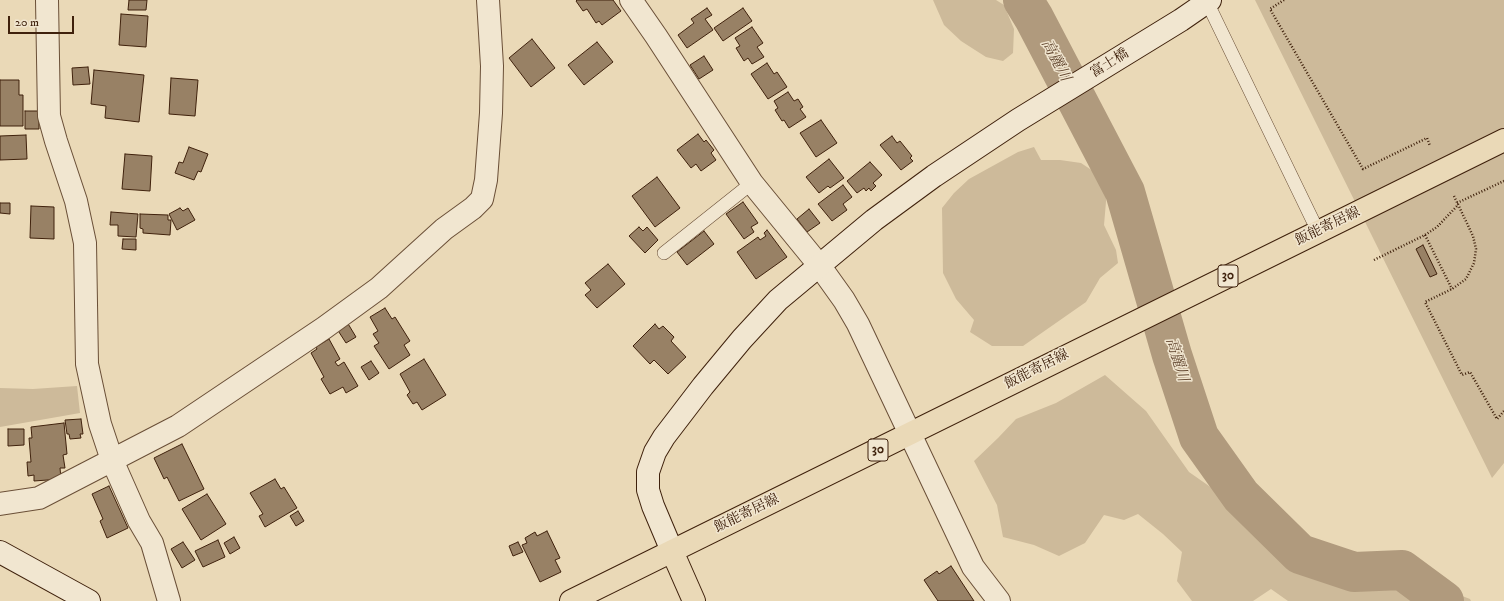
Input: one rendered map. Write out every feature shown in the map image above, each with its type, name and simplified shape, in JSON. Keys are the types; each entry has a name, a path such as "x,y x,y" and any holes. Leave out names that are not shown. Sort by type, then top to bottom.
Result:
{"main road":[{"name":"飯能寄居線","path":"585,598 672,551 1504,140"},
{"path":"672,551 694,601"}],"street":[{"path":"47,0 49,116 76,201 85,243 87,364 100,424 112,460 139,521 152,543 169,601"},
{"path":"0,504 39,498 178,426 324,328 379,288 444,229 473,208 482,199 486,180 491,113 492,66 488,0"},
{"path":"631,0 752,183 819,265 844,300 858,324 973,567 999,601"},
{"name":"富士橋","path":"672,551 653,506 648,490 648,472 655,452 664,437 703,386 742,339 778,300 874,220 934,176 1018,120 1181,20 1209,1"},
{"path":"0,552 89,601"}],"lane":[{"path":"1209,1 1312,221"},
{"path":"664,253 752,183"}],"path":[{"path":"1284,0 1270,9 1362,169 1427,138 1430,146"},
{"path":"1374,260 1425,235 1437,227 1458,204 1504,181"},
{"path":"1454,196 1473,236 1476,249 1474,263 1466,279 1452,289 1424,302 1462,375 1470,372 1497,419 1504,411"},
{"path":"1425,235 1452,289"}],"shaded area":[{"path":"933,0 996,0 1004,5 1014,29 1013,53 1003,61 986,57 961,41 944,25"},
{"path":"1255,0 1504,0 1504,463 1492,478"},
{"path":"1034,147 1041,160 1060,160 1081,163 1096,173 1107,190 1104,225 1116,250 1118,263 1100,278 1086,302 1023,346 992,346 970,332 974,320 956,299 943,273 942,208 954,193 969,179 1018,152"},
{"path":"1105,375 1146,411 1189,472 1219,493 1269,544 1319,578 1355,583 1386,579 1408,586 1420,593 1444,589 1470,599 1471,601 1288,601 1271,589 1253,601 1192,601 1177,581 1182,552 1163,534 1138,514 1124,520 1104,515 1085,543 1059,556 1034,545 1003,537 997,505 974,461 1016,419 1056,403"},
{"path":"77,386 80,413 0,427 0,388 33,389"}],"building":[{"path":"129,0 147,0 146,10 128,10"},
{"path":"613,0 621,11 602,25 599,21 596,23 587,9 583,11 576,1"},
{"path":"707,8 712,15 705,19 713,30 687,48 678,35 694,23 691,19"},
{"path":"743,8 752,21 723,41 714,28"},
{"path":"121,14 148,16 146,47 119,45"},
{"path":"752,27 763,43 757,47 764,57 752,64 748,58 744,61 736,48 740,46 735,38"},
{"path":"532,39 555,68 531,87 509,58"},
{"path":"597,42 613,62 584,85 568,65"},
{"path":"704,56 713,70 699,79 690,65"},
{"path":"767,63 774,74 777,72 787,87 768,99 751,74"},
{"path":"88,67 90,84 73,85 72,68"},
{"path":"94,70 144,75 139,122 105,118 106,106 91,104"},
{"path":"171,78 198,80 195,116 169,114"},
{"path":"0,80 19,80 19,95 23,95 23,126 0,126"},
{"path":"788,92 794,101 798,99 803,107 800,109 806,117 789,128 784,120 782,121 775,110 778,108 774,101"},
{"path":"25,111 39,111 39,129 25,129"},
{"path":"821,120 837,143 816,157 800,133"},
{"path":"698,134 704,142 706,140 714,150 711,153 716,160 701,171 696,164 691,168 677,150"},
{"path":"26,135 27,159 0,160 0,136"},
{"path":"892,136 897,143 900,141 912,156 910,158 913,161 901,170 880,145"},
{"path":"189,147 208,154 201,172 198,171 194,180 175,173 179,162 183,163"},
{"path":"125,154 152,156 150,191 122,189"},
{"path":"829,159 844,178 830,188 828,186 819,193 806,177"},
{"path":"870,162 882,175 873,183 876,186 871,191 869,188 866,191 864,188 857,193 847,181"},
{"path":"657,177 680,208 655,227 632,196"},
{"path":"843,185 852,197 843,204 847,210 832,221 818,204"},
{"path":"743,202 758,223 751,227 754,232 744,239 726,214"},
{"path":"0,203 10,203 10,214 0,213"},
{"path":"31,206 54,207 54,239 30,238"},
{"path":"180,208 183,211 188,208 195,220 177,230 169,214"},
{"path":"809,209 820,223 807,232 797,219"},
{"path":"111,212 138,214 136,237 118,236 118,225 110,225"},
{"path":"140,214 168,215 168,220 171,220 170,235 143,233 143,229 140,228"},
{"path":"639,227 643,231 647,227 658,240 645,253 629,236"},
{"path":"767,230 787,257 756,279 737,252 758,237 760,240 766,236 764,233"},
{"path":"704,231 714,244 687,265 677,252"},
{"path":"123,239 136,239 136,250 122,249"},
{"path":"1423,245 1437,274 1430,277 1416,249"},
{"path":"608,264 625,284 597,308 585,295 591,290 585,283"},
{"path":"385,308 392,319 395,317 410,341 404,345 410,355 389,369 374,346 379,343 373,334 378,331 370,317"},
{"path":"347,322 356,337 346,343 337,329"},
{"path":"655,324 659,329 663,326 674,337 671,341 686,357 668,374 654,360 650,364 633,346"},
{"path":"329,339 340,359 335,362 338,366 344,362 358,386 346,393 343,387 330,394 321,379 324,377 311,353 317,349 316,347"},
{"path":"424,359 446,395 422,410 417,402 413,404 407,395 410,392 400,374"},
{"path":"371,361 379,373 369,380 361,367"},
{"path":"81,419 83,434 80,434 81,438 70,439 69,434 67,434 65,420"},
{"path":"64,423 67,454 63,455 65,468 60,468 61,479 34,481 34,475 28,476 27,462 31,462 29,438 32,438 31,427"},
{"path":"8,429 24,429 24,445 8,446"},
{"path":"182,444 204,489 179,501 167,477 164,479 154,458"},
{"path":"275,479 281,489 284,487 297,508 265,527 259,516 263,514 250,493"},
{"path":"109,486 128,528 107,538 100,521 103,519 92,494"},
{"path":"207,494 226,524 201,540 182,509"},
{"path":"298,511 304,521 296,526 290,516"},
{"path":"547,531 560,558 555,560 561,572 540,582 522,545 527,543 525,538 535,532 537,536"},
{"path":"234,537 240,548 230,554 224,543"},
{"path":"218,540 225,557 203,567 195,551"},
{"path":"183,542 195,560 182,568 171,549"},
{"path":"518,542 523,552 513,556 509,546"},
{"path":"951,566 974,601 938,601 924,580 937,571 939,574"}],"waterway":[{"name":"高麗川","path":"1023,0 1034,18 1125,192 1172,355 1199,437 1241,496 1300,554 1354,572 1402,570 1444,601"}]}
